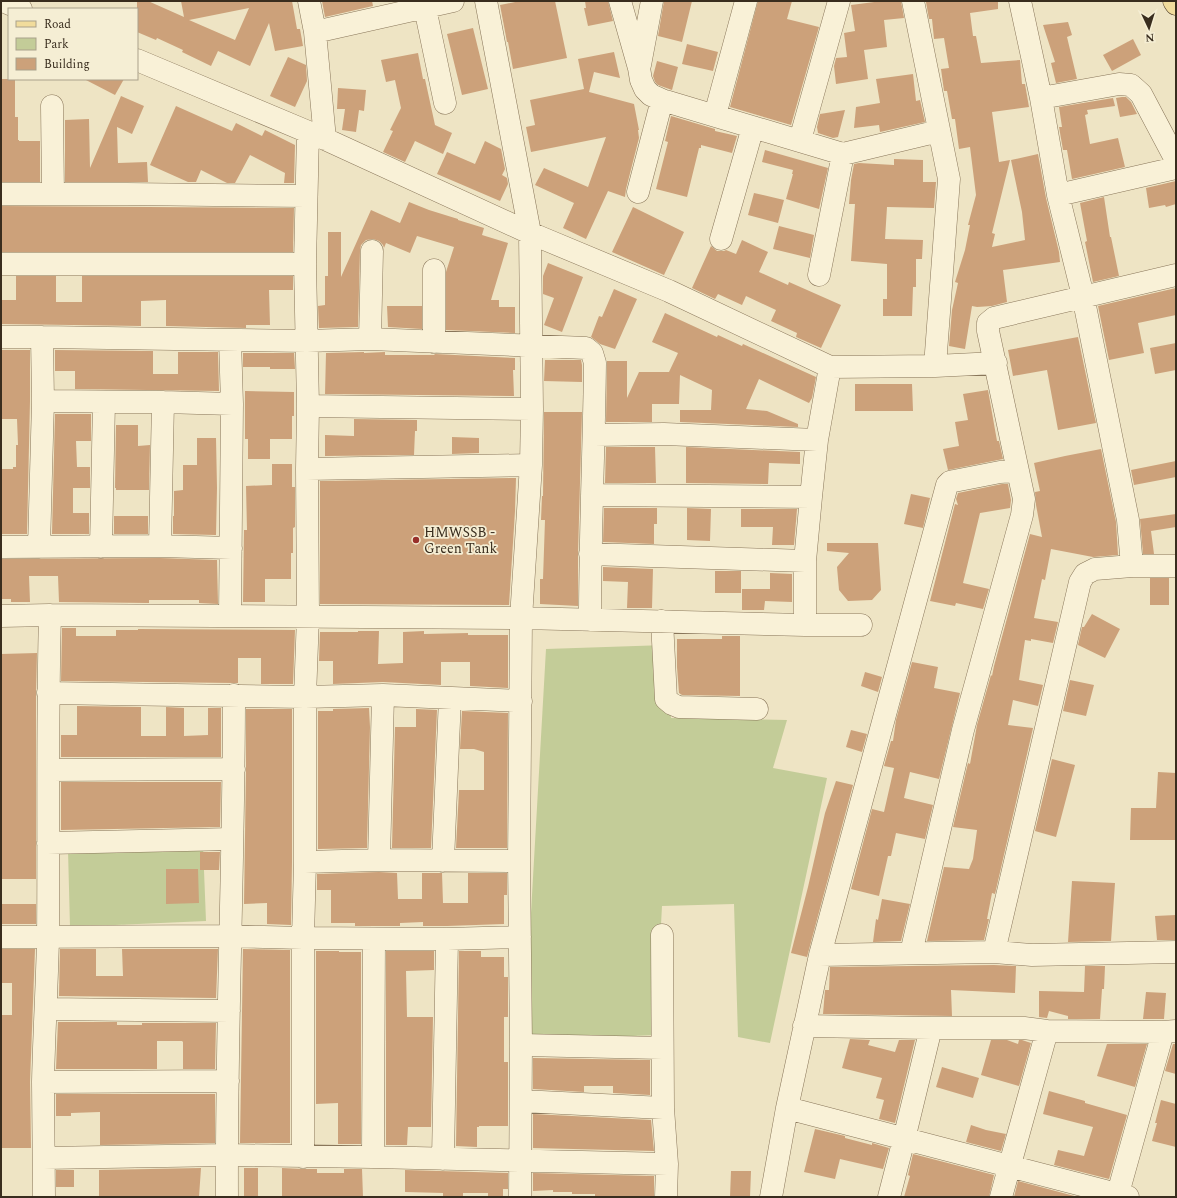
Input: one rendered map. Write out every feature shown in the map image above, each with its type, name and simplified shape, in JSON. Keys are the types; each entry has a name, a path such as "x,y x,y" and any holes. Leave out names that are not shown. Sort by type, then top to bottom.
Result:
{"street":[{"path":"3,1 19,8"},
{"path":"303,1157 302,938 306,862 305,696 308,616 308,406 305,264 306,196 316,135 315,32 309,1"},
{"path":"315,32 453,1"},
{"path":"486,1 530,233 532,409 531,465 522,618 520,701 520,1197"},
{"path":"620,1 641,80 645,89 651,95 662,100 844,154 939,131"},
{"path":"639,68 652,1"},
{"path":"715,115 746,1"},
{"path":"800,140 839,1"},
{"path":"913,1 950,179 935,366"},
{"path":"1020,1 1058,195 1083,296 1128,520 1132,566"},
{"path":"425,8 445,103"},
{"path":"138,60 316,135 530,233 669,291 830,367 935,366 996,363"},
{"path":"1040,98 1119,84 1131,85 1140,94 1176,160"},
{"path":"638,192 662,100"},
{"path":"52,106 53,194"},
{"path":"721,239 753,127"},
{"path":"819,275 844,154"},
{"path":"1058,195 1176,168"},
{"path":"1,194 306,196"},
{"path":"370,339 372,251"},
{"path":"1,264 305,264"},
{"path":"434,270 434,342"},
{"path":"911,953 963,730 1022,515 1024,499 988,331 988,323 994,318 1176,275"},
{"path":"39,547 43,401 42,336"},
{"path":"1,337 42,336 307,341 370,339 586,348 592,353 595,363 590,554 590,620"},
{"path":"230,340 232,404 230,616"},
{"path":"805,625 805,561 811,497 817,440 830,367"},
{"path":"43,401 232,404"},
{"path":"101,547 104,402"},
{"path":"160,546 163,402"},
{"path":"308,406 532,409"},
{"path":"594,435 664,434 817,440"},
{"path":"307,469 531,465"},
{"path":"771,1197 787,1108 820,955 947,485 954,481 1000,472 1018,471"},
{"path":"592,495 811,497"},
{"path":"1,547 160,546 231,548"},
{"path":"590,554 805,561"},
{"path":"994,952 1080,582 1085,574 1095,569 1132,566 1176,566"},
{"path":"44,1197 43,1082 48,937 48,693 50,615"},
{"path":"1,616 522,618 861,625"},
{"path":"662,621 666,699 679,707 757,709"},
{"path":"48,693 305,696 383,695 520,701"},
{"path":"227,1197 234,695"},
{"path":"379,860 383,695"},
{"path":"443,861 450,698"},
{"path":"49,770 234,769"},
{"path":"48,843 232,839"},
{"path":"306,862 379,860 519,861"},
{"path":"662,935 662,1048 663,1108 667,1164 666,1197"},
{"path":"1,937 230,936 447,939 520,937"},
{"path":"373,1157 374,938"},
{"path":"443,1159 447,939"},
{"path":"820,955 994,952 1032,955 1176,952"},
{"path":"46,1009 229,1011"},
{"path":"787,1108 1121,1196 1169,1031 1048,1031 1024,1028 804,1026"},
{"path":"889,1197 931,1028"},
{"path":"1001,1197 1048,1031"},
{"path":"521,1045 662,1048"},
{"path":"43,1082 228,1081"},
{"path":"521,1101 663,1108"},
{"path":"44,1158 227,1155 667,1164"}],"green space":[{"path":"666,645 671,718 787,720 773,768 827,778 770,1043 738,1037 734,904 662,906 655,1035 589,1038 524,1036 546,649"},
{"path":"203,845 206,921 70,927 68,850"}],"building":[{"path":"137,1 148,1 184,17 181,1 292,1 297,29 300,29 303,46 275,51 269,23 250,66 218,51 211,66 182,52 183,50 157,38 156,40 138,32","holes":["249,8 235,40 189,20"]},
{"path":"322,1 372,1 373,6 325,17"},
{"path":"520,1 555,1 567,58 513,69 500,5"},
{"path":"585,1 608,1 613,21 588,26 584,8 586,8"},
{"path":"664,1 692,1 682,42 658,36"},
{"path":"758,1 792,1 787,19 819,27 791,125 730,107"},
{"path":"882,1 901,1 904,18 884,20 887,47 864,50 868,79 836,84 834,66 836,58 847,57 844,33 855,31 851,5"},
{"path":"998,1 998,9 970,13 973,36 976,36 981,63 1020,60 1022,84 1025,84 1029,107 992,112 999,162 1010,160 992,233 995,234 992,247 1025,240 1022,212 1011,160 1038,154 1060,262 1003,270 1007,302 992,306 972,306 965,349 949,346 952,310 958,283 955,282 965,250 970,225 968,225 976,195 970,147 959,149 955,119 952,119 947,91 944,91 941,69 949,68 944,38 934,39 932,19 929,19 926,2"},
{"path":"1068,22 1072,35 1067,37 1077,79 1056,83 1051,63 1055,62 1043,25"},
{"path":"473,28 488,89 462,95 447,34"},
{"path":"1133,39 1141,55 1112,71 1103,55"},
{"path":"687,44 718,52 713,71 682,64"},
{"path":"614,52 620,78 594,72 589,92 634,104 639,138 625,197 608,191 586,239 563,228 574,203 535,185 544,168 588,187 606,137 531,152 526,127 535,125 530,100 584,89 578,59"},
{"path":"418,53 435,125 452,133 443,154 415,141 405,162 383,152 393,131 390,130 401,108 395,80 386,82 381,60"},
{"path":"288,57 306,65 307,81 295,107 270,96"},
{"path":"657,61 678,67 672,90 658,85 655,82 653,76"},
{"path":"913,74 916,101 920,100 925,122 880,132 879,125 854,128 856,107 880,103 876,79"},
{"path":"2,79 8,79 15,80 15,117 18,117 18,140 40,141 40,182 1,182"},
{"path":"86,80 123,80 115,95"},
{"path":"338,88 366,90 364,111 359,110 356,132 342,130 345,109 337,109"},
{"path":"121,96 144,106 132,134 117,127 118,163 147,162 148,182 65,182 65,120 89,119 90,168"},
{"path":"1126,97 1131,102 1137,114 1120,117 1116,98"},
{"path":"1113,98 1115,106 1087,110 1088,114 1085,115 1090,144 1118,138 1125,167 1072,179 1067,150 1063,150 1059,127 1062,127 1059,107"},
{"path":"176,106 232,131 236,123 262,136 265,130 295,145 294,183 284,183 285,173 250,155 235,183 227,183 201,170 196,182 188,182 150,165"},
{"path":"845,110 838,137 833,138 818,133 817,127 820,114"},
{"path":"671,116 715,129 715,131 737,136 732,153 701,145 687,197 656,189 668,142 665,141"},
{"path":"485,141 501,149 505,169 502,175 507,178 508,184 500,201 437,174 447,152 475,164"},
{"path":"765,150 828,168 819,209 786,199 793,170 762,162"},
{"path":"894,159 923,160 923,182 936,182 934,208 887,207 885,239 923,240 922,259 916,259 916,287 913,287 912,316 883,316 883,299 887,299 887,264 851,261 855,204 849,204 854,164 894,165"},
{"path":"1176,181 1176,204 1166,207 1165,205 1149,208 1146,188"},
{"path":"754,193 784,200 778,223 748,215"},
{"path":"1104,197 1110,237 1119,276 1093,282 1085,242 1087,241 1080,203"},
{"path":"409,202 484,228 482,235 508,243 491,300 499,300 499,307 515,307 515,333 446,330 446,272 454,247 417,236 410,253 386,243 384,248 379,241 373,239 366,240 361,245 360,251 358,327 319,328 318,306 325,305 325,276 328,276 328,232 341,232 341,277 371,210 400,223"},
{"path":"1,206 294,208 293,252 1,252"},
{"path":"633,207 684,232 664,275 612,252"},
{"path":"779,226 814,235 810,258 773,249"},
{"path":"742,240 768,252 759,272 788,285 789,282 841,305 821,348 796,337 797,333 771,321 776,310 746,296 742,305 718,294 715,299 692,288 711,246 717,251 726,250 736,254"},
{"path":"548,263 583,277 562,332 544,325 554,298 543,294 543,276"},
{"path":"16,276 56,276 56,302 82,302 82,276 293,276 293,290 269,290 270,325 246,325 246,328 166,326 166,300 141,301 141,326 1,324 1,300 16,300"},
{"path":"1176,288 1176,315 1138,323 1144,353 1109,360 1098,306"},
{"path":"614,289 637,299 615,349 600,344 591,337 599,316 602,317"},
{"path":"387,306 422,306 422,329 388,327"},
{"path":"665,313 717,337 718,335 742,346 743,344 816,377 812,398 809,403 759,379 746,409 767,411 798,424 798,427 680,422 680,410 711,410 712,390 680,375 679,404 652,404 652,422 606,422 607,361 627,361 627,398 639,372 669,372 678,353 652,342"},
{"path":"1078,337 1096,423 1058,430 1047,370 1013,376 1008,350"},
{"path":"1176,343 1176,370 1155,374 1150,348"},
{"path":"1,350 30,350 27,534 1,534 1,469 13,469 13,467 16,467 16,445 18,445 17,419 1,419"},
{"path":"55,350 153,351 153,374 178,374 178,352 218,352 219,391 75,389 75,371 55,371"},
{"path":"385,352 385,355 435,354 515,358 515,370 513,370 514,396 325,394 326,353"},
{"path":"243,353 294,353 295,369 243,367"},
{"path":"545,360 581,360 582,382 544,381"},
{"path":"855,384 912,384 913,411 855,411"},
{"path":"988,390 997,441 999,441 1003,459 948,470 943,449 959,446 955,422 968,420 963,394"},
{"path":"245,391 294,392 292,439 270,439 270,459 248,459 248,439 245,439"},
{"path":"544,412 582,412 578,606 540,604 540,579 543,579 545,520 541,520 543,496"},
{"path":"55,414 91,414 91,441 76,441 77,467 90,467 90,488 73,488 73,513 89,513 89,534 52,534"},
{"path":"354,419 417,420 414,455 325,456 325,435 354,436"},
{"path":"116,425 138,425 138,446 150,445 149,490 116,490"},
{"path":"452,437 479,438 479,453 452,454"},
{"path":"197,438 216,438 216,535 173,534 174,491 183,490 183,465 197,465"},
{"path":"606,447 655,447 656,483 605,483"},
{"path":"686,447 800,452 800,464 769,463 768,484 686,483"},
{"path":"1101,449 1116,522 1118,555 1093,557 1051,549 1045,580 1042,579 1034,618 1058,622 1053,643 1031,639 1031,641 1025,640 1019,680 1043,685 1038,706 1013,700 1008,725 1033,728 995,894 992,893 987,919 989,919 984,940 927,941 944,867 969,869 973,859 977,830 953,827 968,763 970,764 977,725 991,675 992,676 1030,534 1042,537 1035,492 1040,491 1034,463"},
{"path":"1176,461 1176,477 1134,485 1131,470"},
{"path":"272,464 292,464 292,487 295,487 295,527 293,528 293,553 291,553 291,579 265,579 265,602 243,602 244,530 247,530 246,486 272,485"},
{"name":"HMWSSB - Green Tank","path":"516,478 509,605 320,604 320,481"},
{"path":"1008,484 1011,500 1010,508 980,513 963,583 989,589 983,609 956,603 955,606 930,601 955,504 958,505 956,499 958,493"},
{"path":"911,494 930,498 923,528 904,524"},
{"path":"604,508 657,508 657,524 654,524 654,544 603,542"},
{"path":"687,508 711,509 710,541 687,540"},
{"path":"741,509 797,509 794,545 772,545 773,527 741,527"},
{"path":"1176,514 1176,527 1151,531 1154,554 1143,554 1140,519"},
{"path":"114,516 148,516 148,534 114,534"},
{"path":"827,543 878,543 881,590 872,600 848,601 839,590 837,567 849,553 827,551"},
{"path":"160,558 217,560 218,604 199,603 199,600 149,600 149,603 59,602 58,576 29,576 30,602 11,602 11,599 1,599 1,559"},
{"path":"603,567 653,569 652,608 627,608 628,582 603,581"},
{"path":"715,571 741,571 741,593 715,593"},
{"path":"770,573 792,574 792,602 765,601 764,610 742,610 742,589 770,589"},
{"path":"1150,578 1169,578 1169,605 1150,605"},
{"path":"1092,614 1120,629 1105,658 1078,645 1082,627 1084,627"},
{"path":"62,628 76,628 76,636 116,636 116,630 138,629 295,630 293,684 261,684 261,658 238,658 238,683 61,681"},
{"path":"379,631 378,664 403,663 403,632 424,631 424,634 468,633 468,635 508,635 508,688 470,686 470,662 441,662 441,685 383,682 333,684 333,661 319,661 320,632"},
{"path":"722,636 740,636 740,696 682,695 679,693 677,639 722,639"},
{"path":"37,653 36,879 1,879 1,654"},
{"path":"912,662 938,667 934,688 960,693 939,779 910,772 904,798 933,805 925,839 896,833 891,856 888,856 879,896 851,889 872,809 884,812 894,768 884,766 891,741 893,741 896,720"},
{"path":"865,672 882,677 878,692 861,686"},
{"path":"1070,680 1094,685 1086,716 1063,711"},
{"path":"77,706 141,707 141,736 166,736 166,707 184,708 184,736 208,735 208,708 221,708 221,757 61,757 61,735 77,735"},
{"path":"369,708 370,727 367,848 318,849 318,711"},
{"path":"246,709 292,709 291,925 267,924 267,903 244,904"},
{"path":"416,709 437,710 431,848 392,848 395,727 416,727"},
{"path":"462,711 508,713 507,848 456,848 459,790 484,790 484,752 474,749 460,749"},
{"path":"851,730 867,734 862,752 846,747"},
{"path":"1052,759 1075,765 1056,837 1035,831"},
{"path":"1158,772 1176,773 1176,840 1130,840 1131,808 1156,808"},
{"path":"836,781 853,785 807,957 791,953 825,813"},
{"path":"61,782 221,782 220,827 61,830"},
{"path":"200,852 220,852 219,870 200,870"},
{"path":"166,869 198,869 199,903 166,904"},
{"path":"379,872 397,873 398,899 422,899 422,873 442,873 443,903 468,903 468,873 507,873 507,895 504,895 504,924 423,926 423,922 400,923 400,926 355,926 355,923 331,923 331,890 317,890 317,874"},
{"path":"1072,881 1115,883 1111,941 1068,942"},
{"path":"882,899 910,904 901,941 873,942 876,919 878,920"},
{"path":"1,904 36,904 36,924 1,924"},
{"path":"1176,915 1176,940 1157,940 1155,916"},
{"path":"1,949 35,949 30,1082 31,1148 1,1148 1,1015 12,1015 12,983 1,983"},
{"path":"60,949 96,949 96,976 123,976 122,949 218,949 216,998 59,996"},
{"path":"243,949 290,950 290,1143 240,1143"},
{"path":"316,951 361,952 361,1144 338,1144 338,1103 316,1104"},
{"path":"386,951 434,951 434,970 406,971 407,1017 433,1017 431,1127 408,1127 407,1145 386,1145"},
{"path":"459,951 481,951 481,957 504,957 504,977 508,977 508,1017 504,1017 504,1062 508,1062 508,1126 477,1127 477,1147 456,1146"},
{"path":"1016,966 1015,993 951,990 952,1016 823,1014 825,990 829,990 830,967"},
{"path":"1085,966 1105,966 1100,1019 1068,1019 1068,1016 1049,1011 1047,1018 1039,1017 1039,991 1084,992"},
{"path":"1146,992 1166,993 1164,1019 1143,1019"},
{"path":"58,1022 117,1022 117,1025 142,1025 142,1023 216,1023 215,1069 183,1069 183,1042 157,1041 157,1069 56,1069"},
{"path":"850,1039 870,1040 868,1045 895,1052 899,1040 915,1040 895,1123 879,1119 884,1100 876,1098 882,1078 842,1068"},
{"path":"991,1040 1007,1040 1018,1044 1019,1040 1022,1040 1031,1043 1019,1086 981,1075"},
{"path":"1107,1044 1147,1044 1135,1087 1097,1076"},
{"path":"1173,1044 1176,1044 1176,1074 1165,1071"},
{"path":"533,1058 650,1060 650,1095 613,1093 613,1086 584,1086 584,1092 533,1089"},
{"path":"942,1067 979,1078 973,1098 936,1087"},
{"path":"1049,1091 1127,1115 1109,1179 1054,1165 1058,1150 1084,1156 1093,1127 1043,1114"},
{"path":"56,1094 215,1094 215,1143 100,1145 100,1112 71,1113 71,1116 56,1116"},
{"path":"1161,1100 1176,1104 1176,1147 1152,1141"},
{"path":"533,1114 651,1120 654,1151 533,1148"},
{"path":"971,1125 1006,1134 1001,1151 966,1142"},
{"path":"815,1129 845,1136 845,1138 872,1145 872,1143 889,1148 883,1169 840,1159 835,1179 804,1172"},
{"path":"913,1154 994,1175 989,1197 904,1197 910,1176 908,1175"},
{"path":"201,1168 199,1197 99,1197 99,1170"},
{"path":"244,1168 258,1168 258,1197 244,1197"},
{"path":"282,1168 317,1169 317,1173 344,1173 344,1169 362,1169 363,1197 282,1197"},
{"path":"56,1170 74,1170 74,1187 56,1187"},
{"path":"405,1170 508,1173 508,1189 503,1189 503,1197 488,1197 488,1193 463,1193 463,1197 443,1197 443,1193 405,1192"},
{"path":"731,1171 751,1171 750,1197 730,1197"},
{"path":"533,1173 654,1176 654,1196 595,1196 595,1194 553,1192 553,1190 533,1191"},
{"path":"1018,1181 1078,1197 1014,1197"}],"place":[{"name":"HMWSSB - Green Tank","path":"416,540"}]}
